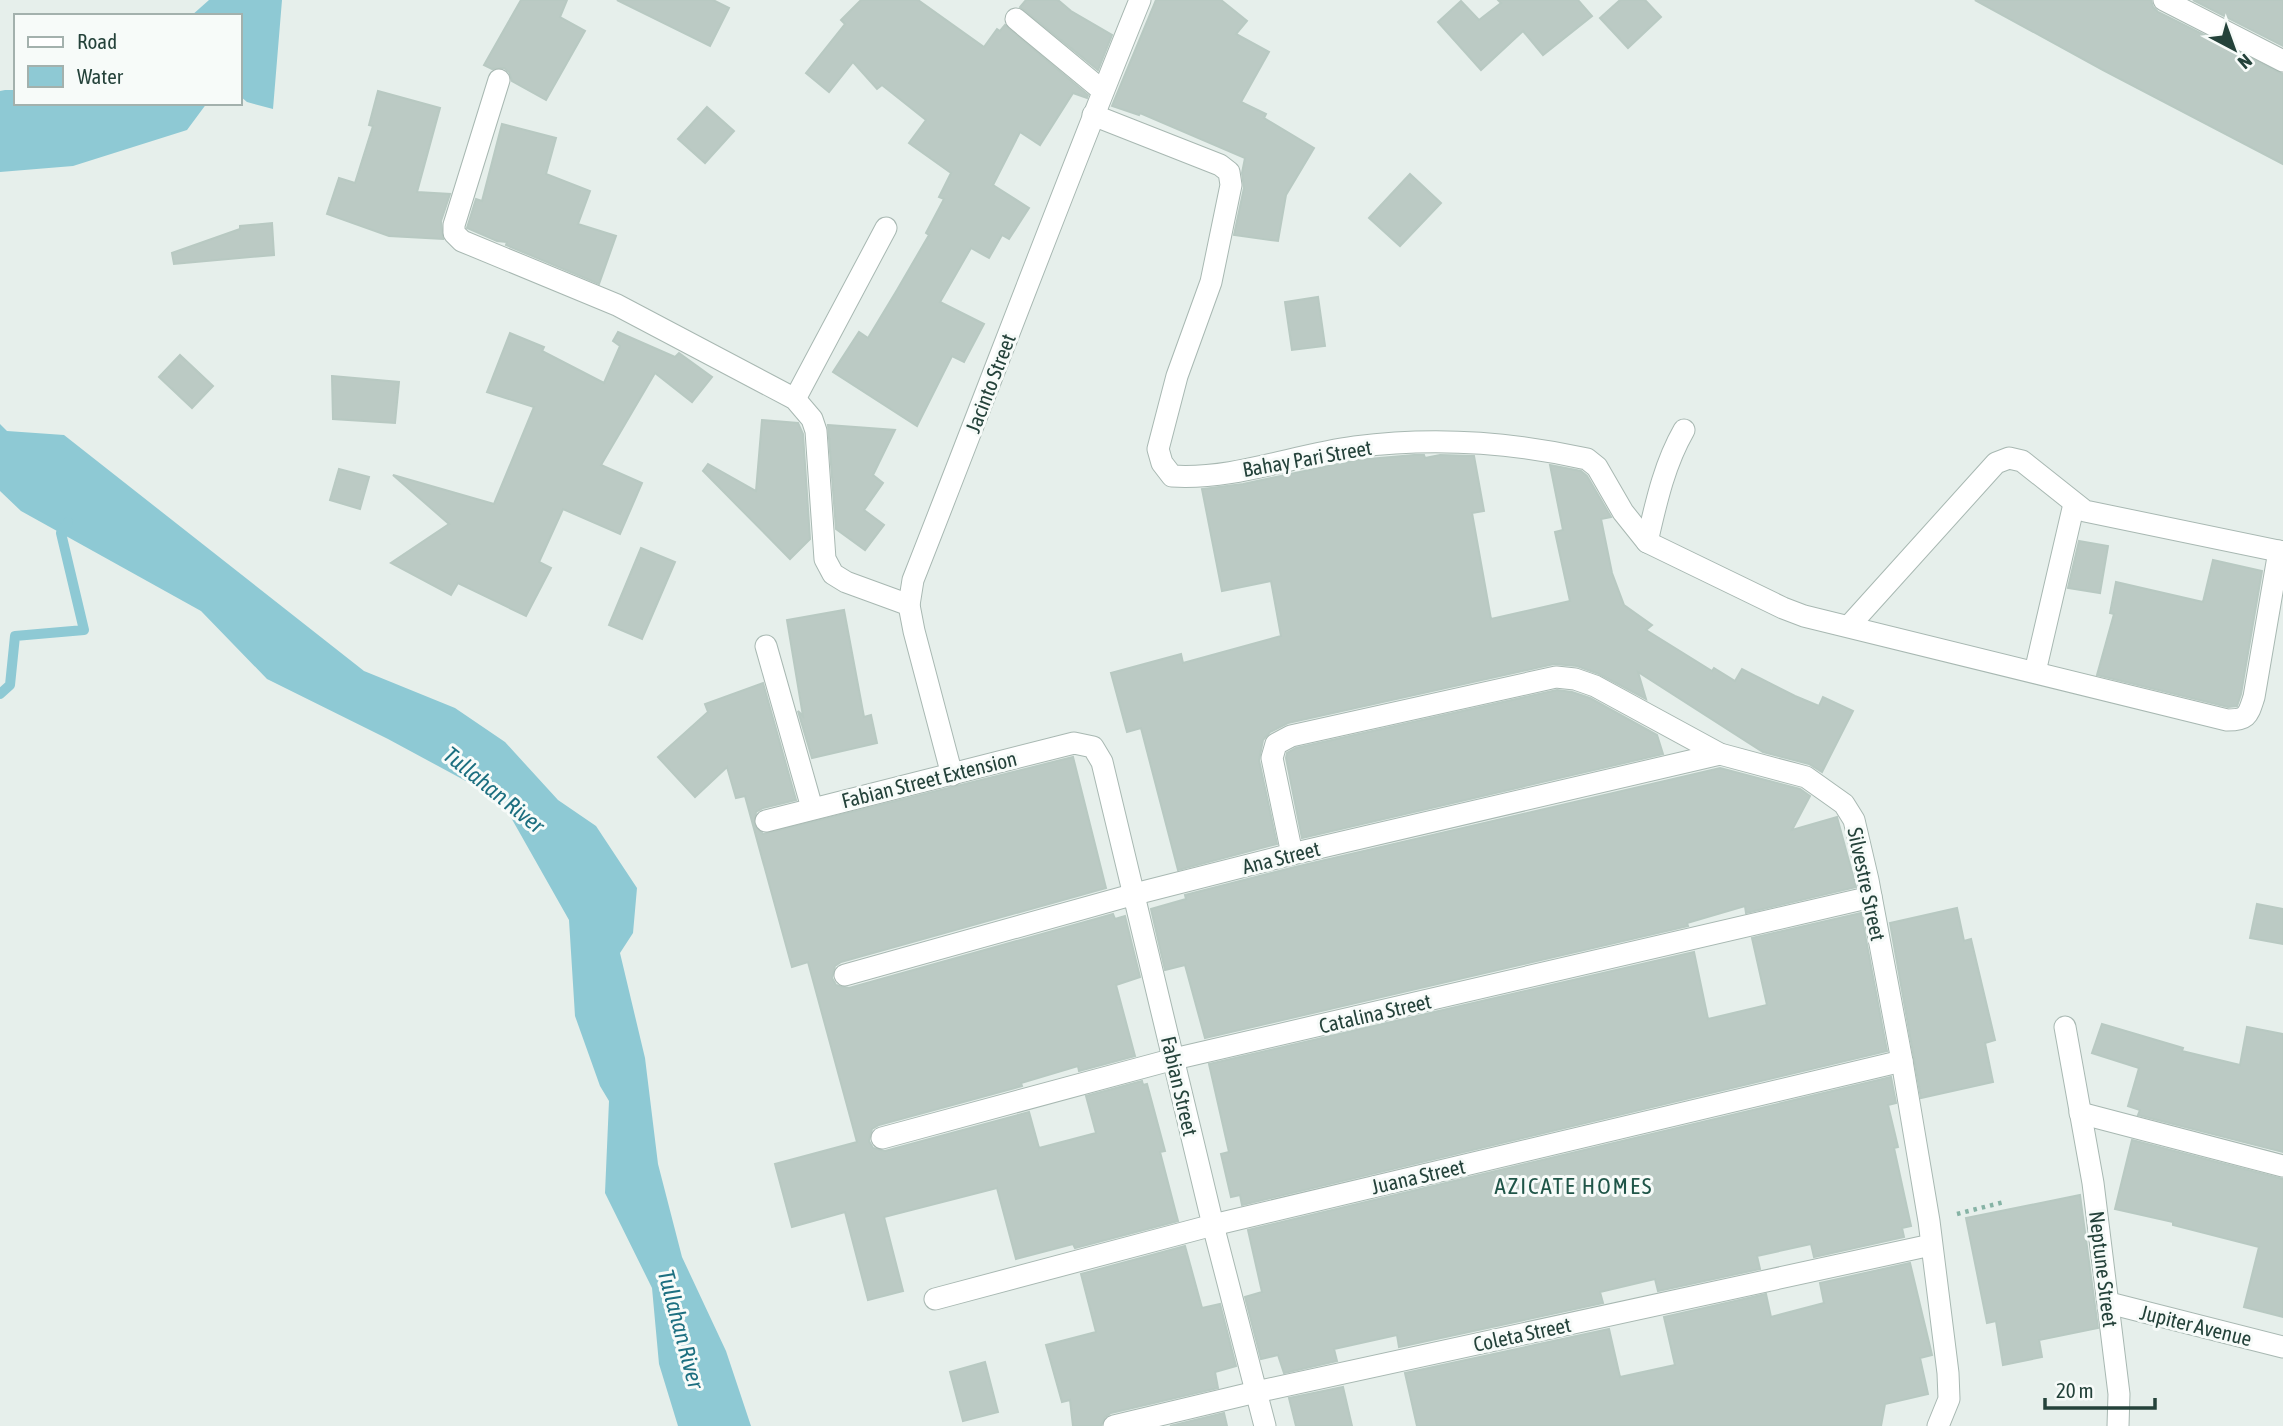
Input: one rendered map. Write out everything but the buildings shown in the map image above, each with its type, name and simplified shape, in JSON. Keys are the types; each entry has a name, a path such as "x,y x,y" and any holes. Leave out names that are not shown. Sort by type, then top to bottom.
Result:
{"street":[{"name":"Jacinto Street","path":"952,775 914,631 909,605 913,580 1140,0"},
{"path":"2164,0 2283,61"},
{"path":"1016,19 1103,91"},
{"path":"499,80 454,225 454,233 462,242 617,304 795,399 812,419 816,430 825,559 828,569 846,582 909,605"},
{"name":"Bahay Pari Street","path":"1093,115 1220,165 1230,172 1231,185 1211,282 1177,376 1158,449 1162,463 1172,476 1185,477 1266,466 1354,447 1419,442 1477,442 1587,459 1597,467 1623,512 1647,542 1783,608 1804,616 2228,720 2240,720 2248,714 2254,697 2281,552"},
{"path":"795,399 886,228"},
{"path":"1647,542 1662,477 1684,430"},
{"path":"1849,626 1996,463 2009,458 2022,461 2085,511 2281,552"},
{"path":"2035,672 2074,504"},
{"path":"766,646 812,808"},
{"name":"Silvestre Street","path":"1292,854 1272,758 1276,744 1291,736 1556,677 1575,679 1595,686 1720,754 1805,777 1844,804 1854,820 1871,897 1929,1221 1948,1373 1949,1399 1938,1426"},
{"name":"Fabian Street Extension","path":"766,821 1074,743 1093,747"},
{"name":"Fabian Street","path":"1093,747 1102,762 1213,1225 1265,1426"},
{"name":"Ana Street","path":"845,975 1135,894 1292,854 1720,754"},
{"name":"Catalina Street","path":"882,1138 1174,1059 1871,897"},
{"name":"Neptune Street","path":"2065,1027 2094,1183 2119,1394 2118,1426"},
{"name":"Juana Street","path":"935,1299 1213,1225 1902,1061"},
{"path":"2080,1113 2283,1166"},
{"name":"Coleta Street","path":"1114,1426 1256,1392 1931,1245"},
{"name":"Jupiter Avenue","path":"2109,1303 2283,1347"}],"path":[{"path":"1929,1221 2004,1202"}],"water":[{"path":"209,0 282,0 273,109 247,102 242,98 242,14 193,14"},
{"path":"14,90 14,105 206,105 187,130 73,166 0,172 0,91"},
{"name":"Tullahan River","path":"0,424 7,431 64,435 364,671 455,708 505,742 558,800 596,826 637,888 633,933 620,953 645,1058 658,1164 682,1257 726,1351 751,1426 678,1426 659,1364 652,1288 605,1193 609,1101 600,1086 575,1016 569,920 501,800 388,739 267,679 201,611 21,511 0,491"}],"waterway":[{"path":"0,694 10,685 15,636 84,630 61,533 68,522"}],"district":[{"name":"AZICATE HOMES","path":"1574,1186"}]}
